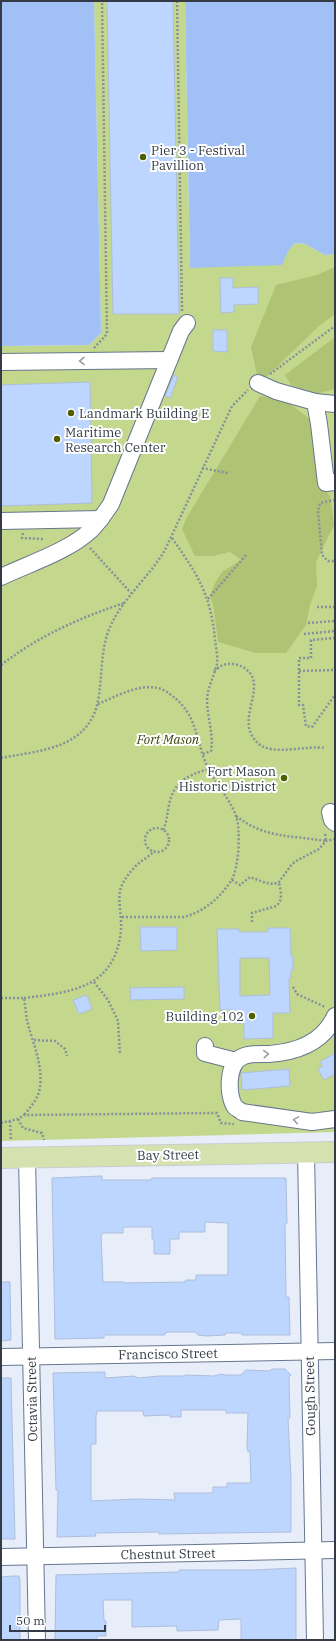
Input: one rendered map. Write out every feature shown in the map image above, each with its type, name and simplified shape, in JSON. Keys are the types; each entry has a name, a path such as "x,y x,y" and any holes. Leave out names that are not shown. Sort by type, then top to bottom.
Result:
{"main road":[{"name":"Bay Street","path":"1,1158 335,1152"}],"street":[{"path":"1,577 60,550 90,531 101,519 111,504 181,331 184,317"},
{"path":"1,362 169,360"},
{"path":"258,382 276,391 315,402 335,404"},
{"path":"315,402 326,483 335,482"},
{"path":"1,521 101,519"},
{"path":"333,1013 331,1024 318,1037 300,1049 280,1053 248,1055 241,1057 236,1061 230,1076 232,1101 236,1108 242,1112 312,1122 335,1119"},
{"path":"205,1046 205,1054 236,1061"},
{"name":"Gough Street","path":"306,1152 315,1640"},
{"name":"Octavia Street","path":"27,1157 37,1640"},
{"name":"Francisco Street","path":"1,1357 335,1351"},
{"name":"Chestnut Street","path":"1,1557 335,1550"}],"path":[{"path":"92,350 107,334 102,1"},
{"path":"177,1 184,317"},
{"path":"202,468 228,473"},
{"path":"1,758 48,750 65,744 85,727 93,716 97,704 108,634 113,620 131,593 156,565 172,538 197,480"},
{"path":"335,500 323,502 320,504 318,511 322,555 328,561 335,561"},
{"path":"172,538 188,560 208,599 212,613 217,656 207,698 207,712 212,742 211,751 203,754"},
{"path":"91,549 131,593"},
{"path":"208,599 247,554"},
{"path":"106,566 110,563"},
{"path":"1,666 23,649 49,633 99,611 124,603"},
{"path":"317,607 335,607"},
{"path":"308,624 335,621"},
{"path":"304,634 335,631"},
{"path":"335,638 311,640 311,658 299,658 299,705 303,705 306,726 312,727 335,695"},
{"path":"214,672 222,666 230,664 249,670 253,677 254,686 249,708 249,729 253,738 260,746 278,750 314,746 325,748"},
{"path":"299,671 335,670"},
{"path":"97,704 136,689 153,687 163,690 184,706 195,725 208,769 228,800 236,816 240,838 232,880 208,905 194,914 184,917 122,917"},
{"path":"163,830 166,824 169,805 175,788 182,780 208,769"},
{"path":"236,816 248,825 266,832 326,841 335,839"},
{"path":"150,830 163,830 169,838 167,846 161,851 154,851 147,847 146,836 150,830"},
{"path":"232,880 240,884 250,877 266,883 274,884 279,882 292,864 302,857 319,849 326,841"},
{"path":"1,998 24,998 63,993 94,982 108,967 120,939 122,917 120,898 121,888 132,870 154,851"},
{"path":"252,922 252,913 279,904 281,898 279,882"},
{"path":"94,982 108,1000 118,1021 120,1055"},
{"path":"293,987 297,994 333,1013"},
{"path":"1,1123 18,1119 24,1115 33,1105 39,1092 39,1067 34,1040 27,1020 24,998"},
{"path":"34,1040 55,1040 65,1049 67,1056"},
{"path":"24,1115 218,1113 222,1123 237,1124"},
{"path":"18,1119 23,1128 42,1132 44,1140"},
{"path":"10,1121 11,1141"}],"green space":[{"name":"Fort Mason","path":"94,1 185,1 190,268 288,251 295,243 305,244 325,255 335,254 335,1132 1,1141 1,346 89,345 101,333"},
{"path":"335,267 335,314 319,326 259,384 251,347 276,285 317,275"},
{"path":"335,337 335,389 315,394 291,385 285,375"},
{"path":"260,396 289,403 315,423 321,485 330,496 334,525 316,562 317,586 310,605 306,625 286,653 256,653 218,642 214,609 210,595 222,572 241,560 230,552 213,556 195,556 182,529 187,517"}],"water":[{"path":"1,1 94,1 101,333 89,345 1,346"},
{"path":"185,1 335,1 335,254 325,255 305,244 295,243 288,251 282,265 190,268"}],"building":[{"name":"Pier 3 - Festival Pavillion","path":"107,1 173,1 179,314 113,314"},
{"path":"220,278 233,278 233,288 258,287 258,304 234,305 234,312 221,313"},
{"path":"213,330 227,330 227,352 213,351"},
{"path":"174,375 178,377 170,398 165,396"},
{"path":"90,382 92,503 1,506 1,385"},
{"path":"140,927 177,927 177,950 141,951"},
{"path":"268,928 290,928 293,970 291,970 291,978 289,978 290,1013 273,1013 273,1038 244,1039 244,1023 233,1023 233,1010 220,1010 217,929 239,929 239,932 268,932","holes":["240,958 269,958 270,995 240,996"]},
{"path":"184,987 184,999 131,1000 130,988"},
{"path":"87,995 92,1009 79,1014 73,1000"},
{"path":"335,1053 335,1074 324,1080 318,1069 323,1066 320,1062"},
{"path":"289,1069 290,1086 242,1090 241,1073"},
{"path":"102,1176 102,1180 151,1180 152,1178 286,1178 286,1297 289,1297 290,1335 242,1335 242,1333 226,1333 225,1335 207,1336 198,1335 196,1332 168,1332 165,1333 165,1335 104,1335 104,1338 55,1339 52,1178","holes":["205,1222 228,1223 228,1275 196,1275 196,1280 186,1280 185,1282 103,1282 102,1233 123,1233 123,1227 152,1227 154,1254 170,1254 170,1239 179,1239 179,1232 205,1232"]},
{"path":"1,1282 10,1282 11,1340 1,1341"},
{"path":"272,1369 285,1369 291,1375 289,1377 290,1418 288,1419 291,1478 291,1532 159,1534 159,1532 95,1533 96,1536 57,1537 58,1490 56,1490 53,1373 105,1372 105,1378 133,1376 139,1378 186,1375 241,1375 246,1370 270,1371","holes":["181,1410 226,1410 226,1413 248,1413 247,1448 248,1452 250,1451 251,1483 227,1483 227,1487 213,1487 213,1493 174,1493 175,1500 137,1499 91,1501 91,1444 96,1444 97,1411 143,1411 144,1416 170,1415 170,1417 181,1417"]},
{"path":"1,1378 11,1378 15,1539 1,1539"},
{"path":"296,1568 296,1640 241,1640 241,1619 219,1620 218,1630 177,1631 177,1626 132,1627 132,1600 103,1600 104,1621 106,1621 106,1636 97,1636 97,1640 55,1640 56,1575 179,1572 179,1570 253,1570"},
{"path":"19,1576 20,1581 20,1617 22,1620 20,1624 20,1640 1,1640 1,1577"}],"place":[{"name":"Pier 3 - Festival Pavillion","path":"143,157"},
{"name":"Landmark Building E","path":"71,413"},
{"name":"Maritime Research Center","path":"57,439"},
{"name":"Fort Mason Historic District","path":"284,778"},
{"name":"Building 102","path":"252,1016"}]}
